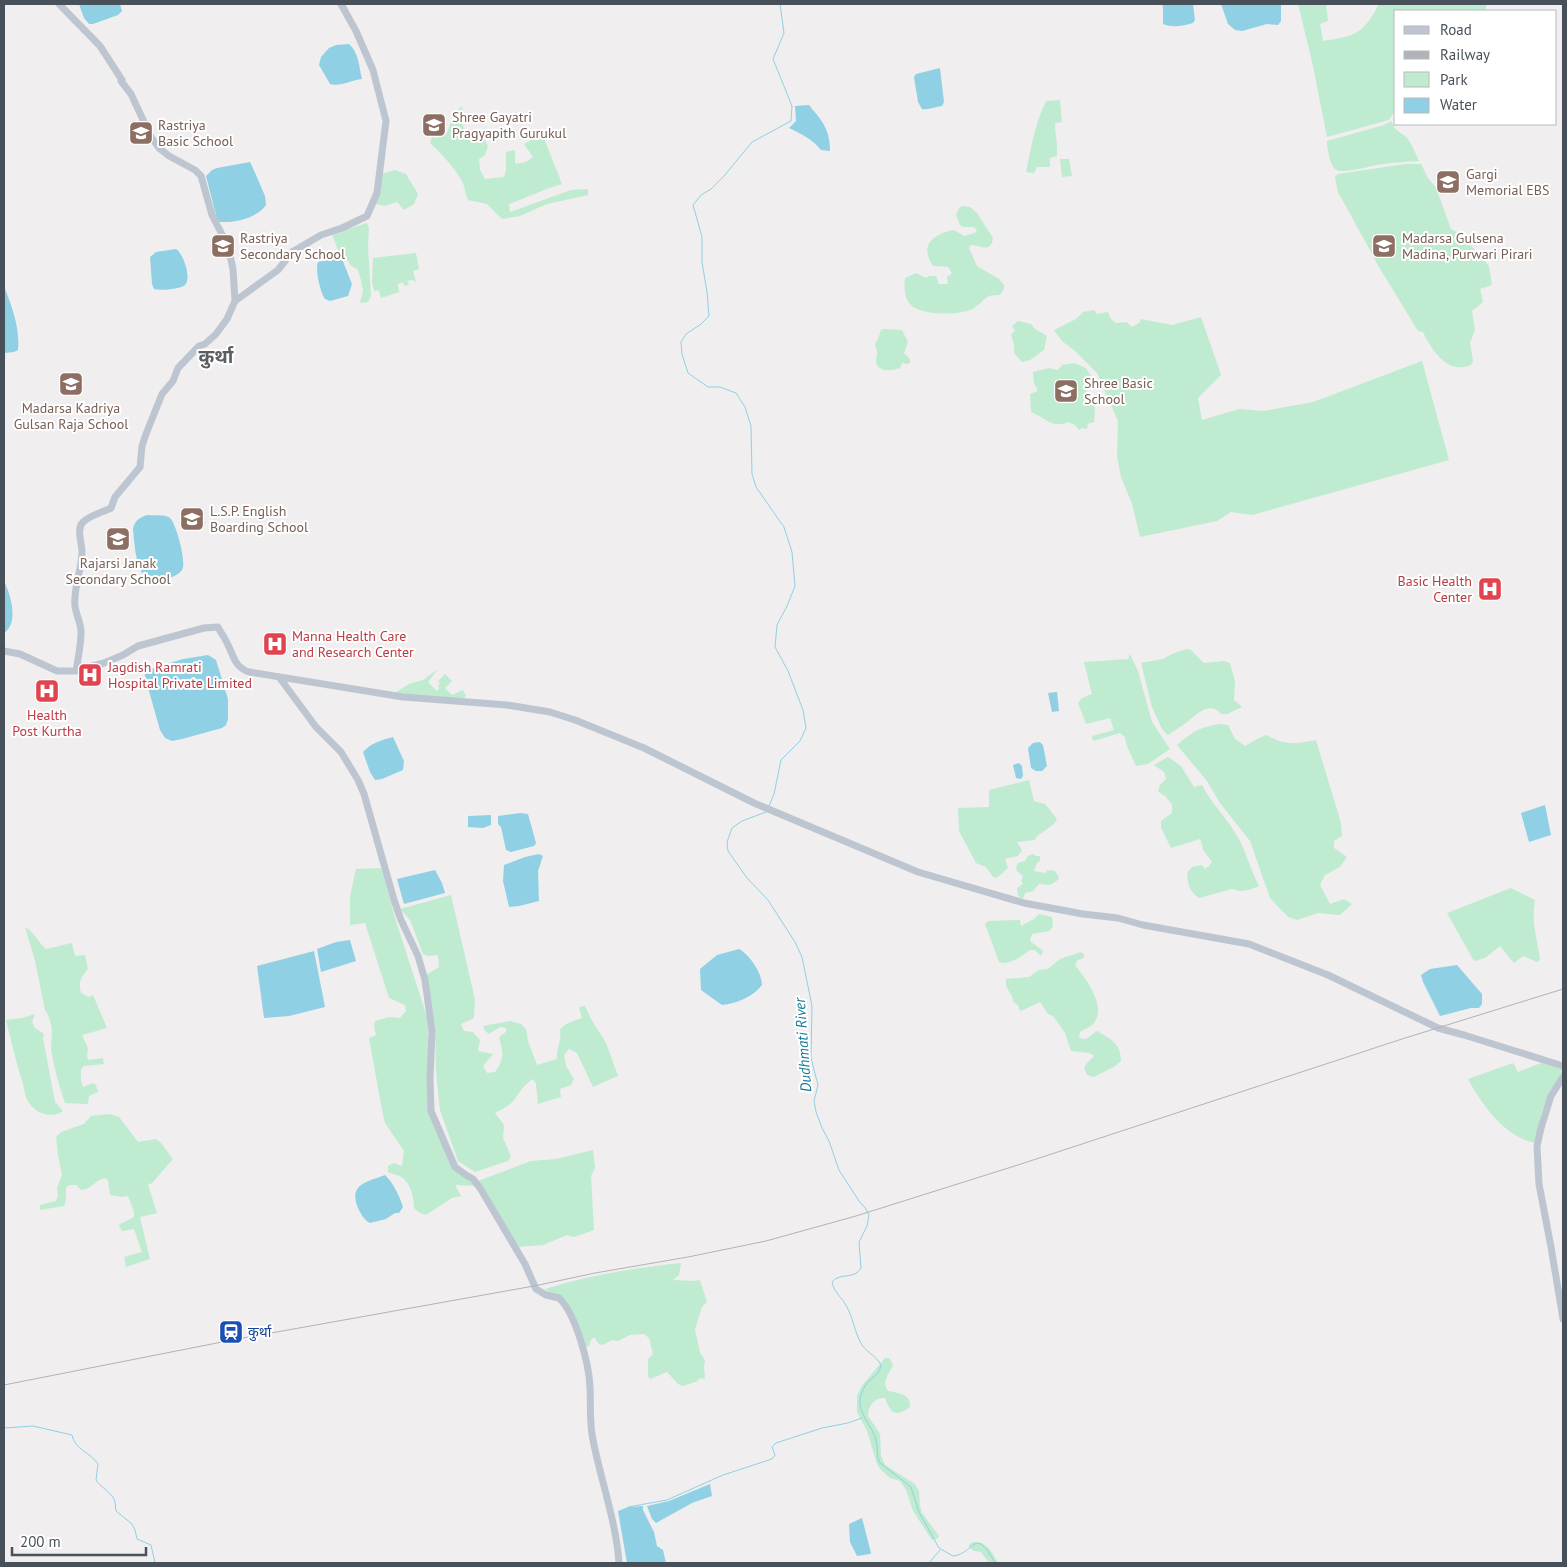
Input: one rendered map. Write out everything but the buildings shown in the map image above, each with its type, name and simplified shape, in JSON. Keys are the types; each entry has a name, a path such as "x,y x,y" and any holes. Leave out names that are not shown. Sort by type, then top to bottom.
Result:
{"street":[{"path":"59,4 92,37 104,52 131,94 151,137 159,148 169,156 195,170 201,176 212,215 228,246 233,269 235,301 227,319 216,334 205,344 199,346 178,368 173,381 162,394 142,446 140,467 137,472 115,497 111,508 103,510 83,522 81,526 82,554 75,595 75,606 81,632 76,671"},
{"path":"235,301 278,270 292,252 321,235 342,228 367,216 377,193 386,121 373,70 356,30 342,4"},
{"path":"4,651 20,654 56,671 76,671 104,663 138,646 204,628 218,627 236,664 242,669 279,677 403,697 506,705 550,712 644,748 754,803 918,872 1024,903 1083,914 1118,918 1250,944 1328,975 1438,1028 1563,1066"},
{"path":"279,677 316,727 341,752 364,794 391,891 401,920 418,956 425,980 432,1031 431,1111 455,1167 473,1179 480,1188 525,1264 536,1289 546,1295 559,1298 570,1312 589,1370 591,1429 599,1469 618,1541 620,1563"},
{"path":"1563,1077 1551,1096 1537,1146 1539,1184 1563,1319"}],"green space":[{"path":"1298,4 1326,4 1328,21 1320,24 1323,41 1357,32 1368,22 1379,4 1486,4 1486,10 1394,10 1394,112 1389,120 1327,137"},
{"path":"1060,100 1062,122 1055,123 1057,156 1050,158 1050,167 1037,167 1034,173 1026,172 1042,109 1046,101"},
{"path":"461,106 464,111 460,118 465,131 481,133 488,146 485,155 479,159 480,170 485,179 504,177 506,152 515,150 515,164 526,162 533,157 524,144 548,131 545,141 562,184 509,204 510,212 571,190 588,189 588,195 547,204 520,216 502,219 487,204 468,200 459,176 448,161 430,143 432,137 437,138 447,133 452,119"},
{"path":"1391,121 1395,128 1409,140 1419,161 1388,163 1346,171 1337,170 1332,166 1327,141 1384,125"},
{"path":"1060,159 1069,159 1072,176 1062,177"},
{"path":"1405,164 1421,164 1436,188 1451,229 1462,235 1489,266 1492,285 1480,289 1483,302 1472,311 1475,330 1470,343 1473,361 1471,365 1455,367 1448,364 1431,347 1423,332 1418,331 1379,267 1338,193 1335,177 1338,174"},
{"path":"395,170 406,174 418,194 414,204 404,210 397,202 385,206 375,204 378,200 381,174"},
{"path":"962,206 970,207 977,213 993,238 992,243 988,247 971,245 969,248 977,266 999,279 1004,285 1004,289 1000,295 989,296 975,307 964,312 939,313 922,311 910,304 906,295 905,278 916,273 926,278 936,276 939,284 948,284 947,277 952,273 948,267 933,266 927,252 928,246 934,238 946,232 954,230 964,236 975,233 977,230 974,227 963,227 960,225 956,215"},
{"path":"367,223 369,228 368,247 371,296 368,302 360,303 363,291 358,270 350,265 346,257 339,253 332,234"},
{"path":"416,253 419,269 413,271 416,282 412,280 407,281 409,285 404,286 403,282 398,284 399,292 381,298 379,290 374,291 372,282 373,258"},
{"path":"1094,310 1097,314 1108,312 1111,319 1116,323 1127,322 1132,327 1139,323 1141,319 1172,325 1201,317 1221,375 1198,398 1202,420 1239,409 1263,411 1313,402 1422,361 1449,460 1252,515 1231,512 1217,521 1140,537 1132,504 1121,477 1117,456 1118,421 1097,373 1062,341 1054,330 1076,319 1083,312"},
{"path":"1018,321 1031,324 1035,329 1047,336 1044,350 1030,360 1022,362 1014,353 1011,334 1015,331 1012,326"},
{"path":"881,330 902,330 908,342 904,353 910,359 910,363 902,363 900,368 893,370 885,370 879,367 876,360 875,344"},
{"path":"1074,363 1086,368 1096,384 1083,387 1094,403 1094,422 1087,424 1086,429 1082,428 1079,430 1075,425 1068,422 1058,424 1049,422 1031,412 1030,394 1038,391 1034,383 1033,372 1049,368 1058,370 1062,365"},
{"path":"1187,649 1191,650 1204,663 1224,661 1230,663 1235,681 1234,700 1242,707 1227,714 1221,714 1212,708 1203,710 1168,735 1162,729 1152,707 1141,663 1163,659"},
{"path":"1130,654 1138,671 1152,722 1170,749 1148,764 1136,766 1125,737 1120,733 1093,741 1092,736 1114,730 1110,718 1086,724 1078,703 1082,698 1092,694 1084,662 1128,659"},
{"path":"438,669 428,682 437,691 440,683 438,681 445,674 452,681 445,688 452,695 463,690 466,696 462,700 393,694 409,684 423,680"},
{"path":"1220,724 1228,725 1235,739 1245,746 1266,735 1279,741 1290,743 1316,740 1341,823 1342,836 1334,841 1334,848 1347,857 1340,867 1325,875 1320,885 1330,904 1344,899 1352,904 1340,915 1318,913 1297,920 1288,917 1270,898 1250,841 1220,803 1207,781 1177,745 1197,731"},
{"path":"1168,757 1181,766 1194,787 1202,785 1239,840 1259,886 1240,891 1232,889 1199,898 1191,890 1187,873 1192,867 1202,865 1205,869 1212,862 1203,850 1200,839 1171,848 1161,828 1161,821 1172,813 1172,805 1158,791 1160,785 1166,779 1164,772 1154,765"},
{"path":"1029,780 1034,801 1045,804 1057,819 1054,824 1036,837 1035,840 1017,842 1022,850 1018,856 1005,859 1008,868 998,877 994,878 986,867 976,863 959,831 958,808 989,807 989,790"},
{"path":"1033,854 1040,856 1040,861 1037,863 1034,871 1046,873 1047,870 1055,871 1059,877 1058,880 1050,885 1039,884 1033,891 1025,893 1023,899 1019,896 1017,888 1023,884 1021,881 1023,876 1017,871 1016,867 1018,863 1025,861 1028,856"},
{"path":"381,868 428,1020 428,1112 452,1167 476,1186 455,1185 461,1196 452,1198 426,1215 414,1208 412,1192 406,1181 388,1172 388,1166 394,1163 402,1166 404,1151 385,1123 369,1038 376,1035 375,1021 389,1017 400,1018 406,1011 405,1005 389,998 365,923 350,925 350,896 356,869"},
{"path":"1511,888 1535,900 1534,923 1540,960 1537,962 1523,956 1514,963 1500,946 1485,958 1474,961 1447,913"},
{"path":"451,895 475,1000 474,1018 461,1024 464,1031 473,1032 480,1040 478,1051 493,1054 483,1066 487,1073 495,1072 502,1059 499,1037 506,1032 506,1028 500,1027 489,1034 483,1026 510,1021 521,1024 526,1029 528,1041 537,1065 557,1059 560,1030 567,1023 582,1018 579,1007 585,1006 606,1043 618,1076 593,1087 577,1053 569,1049 564,1055 566,1066 574,1079 571,1085 560,1089 561,1097 538,1104 536,1084 533,1079 511,1103 495,1113 504,1125 503,1138 511,1156 508,1161 475,1172 458,1161 440,1110 436,1072 435,1026 426,975 439,967 438,955 428,956 423,954 410,920 400,909"},
{"path":"1039,914 1052,917 1053,927 1049,931 1032,934 1030,941 1043,951 1041,956 1035,950 1030,950 1011,962 999,962 985,924 988,921 1020,920 1021,926"},
{"path":"25,927 46,949 72,943 75,956 85,955 88,969 81,980 81,993 89,997 93,995 107,1028 82,1035 88,1048 87,1057 89,1060 103,1058 104,1064 84,1066 81,1070 83,1087 93,1083 96,1085 98,1092 89,1096 88,1104 65,1103 51,1049 51,1024 45,1010 35,961"},
{"path":"1081,952 1084,954 1084,958 1078,960 1075,965 1094,993 1098,1009 1094,1023 1080,1032 1079,1038 1086,1039 1097,1031 1117,1046 1121,1055 1121,1061 1115,1066 1094,1077 1087,1075 1084,1068 1094,1056 1089,1053 1071,1051 1065,1033 1040,1002 1021,1011 1019,1010 1018,1005 1013,1001 1006,983 1006,979 1029,977 1039,970 1048,969 1060,959"},
{"path":"35,1014 32,1022 35,1028 44,1034 43,1038 55,1102 63,1111 54,1115 36,1110 27,1100 6,1020"},
{"path":"1513,1063 1518,1072 1541,1063 1563,1069 1563,1073 1550,1091 1542,1112 1535,1143 1524,1140 1504,1127 1487,1109 1468,1079"},
{"path":"110,1114 119,1117 138,1142 156,1139 173,1159 148,1185 157,1213 140,1217 150,1259 126,1267 124,1257 142,1252 134,1229 122,1231 119,1226 134,1217 134,1212 128,1196 110,1195 108,1180 105,1178 84,1190 81,1190 76,1185 69,1185 66,1188 64,1206 40,1210 40,1205 56,1201 58,1196 57,1188 62,1175 56,1137 61,1132 84,1124 91,1116"},
{"path":"593,1150 595,1168 591,1176 594,1230 574,1237 567,1235 543,1245 517,1247 478,1181 531,1161 556,1159"},
{"path":"681,1263 679,1275 673,1280 700,1280 707,1302 702,1307 695,1329 700,1352 705,1361 705,1379 700,1378 696,1382 683,1386 678,1384 667,1372 650,1379 648,1376 648,1359 653,1354 649,1338 644,1334 630,1335 618,1341 612,1340 603,1345 599,1344 594,1337 590,1341 590,1345 585,1348 573,1313 545,1289 612,1273"},
{"path":"885,1358 889,1358 893,1365 886,1378 885,1384 888,1391 909,1399 910,1407 897,1413 891,1410 885,1398 881,1398 872,1403 868,1416 880,1434 881,1456 885,1465 915,1484 919,1491 922,1513 939,1536 932,1540 913,1511 906,1490 900,1481 890,1478 877,1464 867,1431 857,1412 857,1396 861,1387"},
{"path":"973,1542 985,1545 998,1563 989,1563 981,1552 974,1551 969,1547"}],"water":[{"path":"79,4 120,4 122,11 118,15 89,24 84,18"},
{"path":"1162,4 1193,4 1195,20 1193,23 1182,26 1163,24"},
{"path":"1221,4 1281,4 1281,21 1278,25 1267,24 1242,31 1235,30 1228,24"},
{"path":"349,44 357,56 362,79 338,85 330,84 319,65 321,57 329,48 336,45"},
{"path":"940,68 944,102 942,106 922,109 918,102 914,77 916,74"},
{"path":"809,105 827,131 830,151 821,150 806,137 789,128 796,121 795,106"},
{"path":"250,162 265,196 266,205 262,210 245,219 220,222 217,219 206,176 217,168"},
{"path":"176,249 179,251 186,266 187,282 179,288 154,289 150,257 156,252"},
{"path":"336,257 342,259 352,284 348,296 330,301 325,299 321,291 317,266 318,262"},
{"path":"4,286 15,317 18,333 18,350 4,353"},
{"path":"147,515 170,518 178,535 183,560 182,570 166,580 156,582 148,580 143,574 136,557 133,529 138,520"},
{"path":"4,581 11,601 12,616 9,628 4,633"},
{"path":"208,655 216,660 228,699 228,719 226,725 222,728 182,739 172,741 165,738 160,730 144,671 183,659"},
{"path":"1057,692 1059,711 1052,712 1048,693"},
{"path":"393,737 404,761 403,770 375,780 363,752 373,744"},
{"path":"1040,742 1043,745 1047,766 1042,771 1036,771 1031,768 1028,748 1033,743"},
{"path":"1019,763 1022,766 1023,776 1021,779 1016,778 1013,765"},
{"path":"1545,805 1551,835 1529,842 1521,813"},
{"path":"520,813 528,814 536,843 534,846 511,852 506,850 501,827 498,824 498,816"},
{"path":"491,815 491,825 483,828 468,827 468,816"},
{"path":"539,854 543,856 538,871 539,901 509,907 503,881 504,865"},
{"path":"435,870 445,893 404,904 397,879"},
{"path":"350,940 356,961 321,972 317,949 336,942"},
{"path":"739,949 754,964 760,975 762,985 744,999 722,1005 701,990 700,969 717,955"},
{"path":"314,951 325,1007 289,1016 264,1018 257,966"},
{"path":"1457,965 1482,994 1482,1004 1479,1008 1471,1008 1440,1016 1421,975 1430,969"},
{"path":"385,1175 396,1190 403,1207 399,1213 370,1223 364,1219 358,1208 355,1194 361,1185"},
{"path":"710,1484 712,1496 692,1503 656,1523 652,1519 647,1506 669,1501"},
{"path":"643,1506 643,1510 654,1532 657,1546 663,1550 666,1563 627,1563 618,1511 628,1507"},
{"path":"862,1518 871,1553 857,1556 850,1542 849,1524"}],"waterway":[{"name":"Dudhmati River","path":"769,806 774,794 781,760 800,741 806,728 803,710 788,671 775,647 777,625 795,586 792,552 784,527 756,487 752,474 751,426 745,407 736,393 720,387 708,387 688,373 682,354 681,342 686,334 709,316 702,262 702,237 693,205 701,195 711,189 724,176 752,142 791,121 792,106 773,59 784,33 780,4"},
{"name":"Dudhmati River","path":"766,812 742,821 732,828 727,842 728,851 747,878 768,900 795,942 802,957 812,1006 811,1058 818,1085 814,1101 816,1112 839,1170 869,1215 867,1226 859,1242 861,1268 855,1274 839,1277 832,1282 835,1290 847,1307 862,1345 881,1365 877,1374 867,1383 861,1394 861,1408 876,1440 880,1463 911,1487 919,1512 939,1548 953,1556 961,1554 979,1543 983,1545 995,1563"},
{"path":"628,1507 667,1500 723,1475 772,1459 775,1455 772,1447 776,1443 822,1428 862,1418"},
{"path":"4,1428 33,1426 72,1435 79,1448 98,1464 96,1480 112,1496 116,1511 132,1524 137,1539 151,1545 155,1563"},
{"path":"929,1563 940,1550"}],"railway":[{"path":"4,1385 232,1340 534,1286 766,1241 856,1216 1021,1164 1402,1039 1563,989"}],"place":[{"name":"Shree Gayatri Pragyapith Gurukul","path":"434,125"},
{"name":"Rastriya Basic School","path":"141,133"},
{"name":"Gargi Memorial EBS","path":"1448,182"},
{"name":"Rastriya Secondary School","path":"223,246"},
{"name":"Madarsa Gulsena Madina, Purwari Pirari","path":"1384,246"},
{"name":"Madarsa Kadriya Gulsan Raja School","path":"71,384"},
{"name":"Shree Basic School","path":"1066,391"},
{"name":"L.S.P. English Boarding School","path":"192,519"},
{"name":"Rajarsi Janak Secondary School","path":"118,539"},
{"name":"Basic Health Center","path":"1490,589"},
{"name":"Manna Health Care and Research Center","path":"275,644"},
{"name":"Jagdish Ramrati Hospital Private Limited","path":"90,675"},
{"name":"Health Post Kurtha","path":"47,691"},
{"name":"कुर्था","path":"231,1332"}],"district":[{"name":"कुर्था","path":"216,356"}]}
